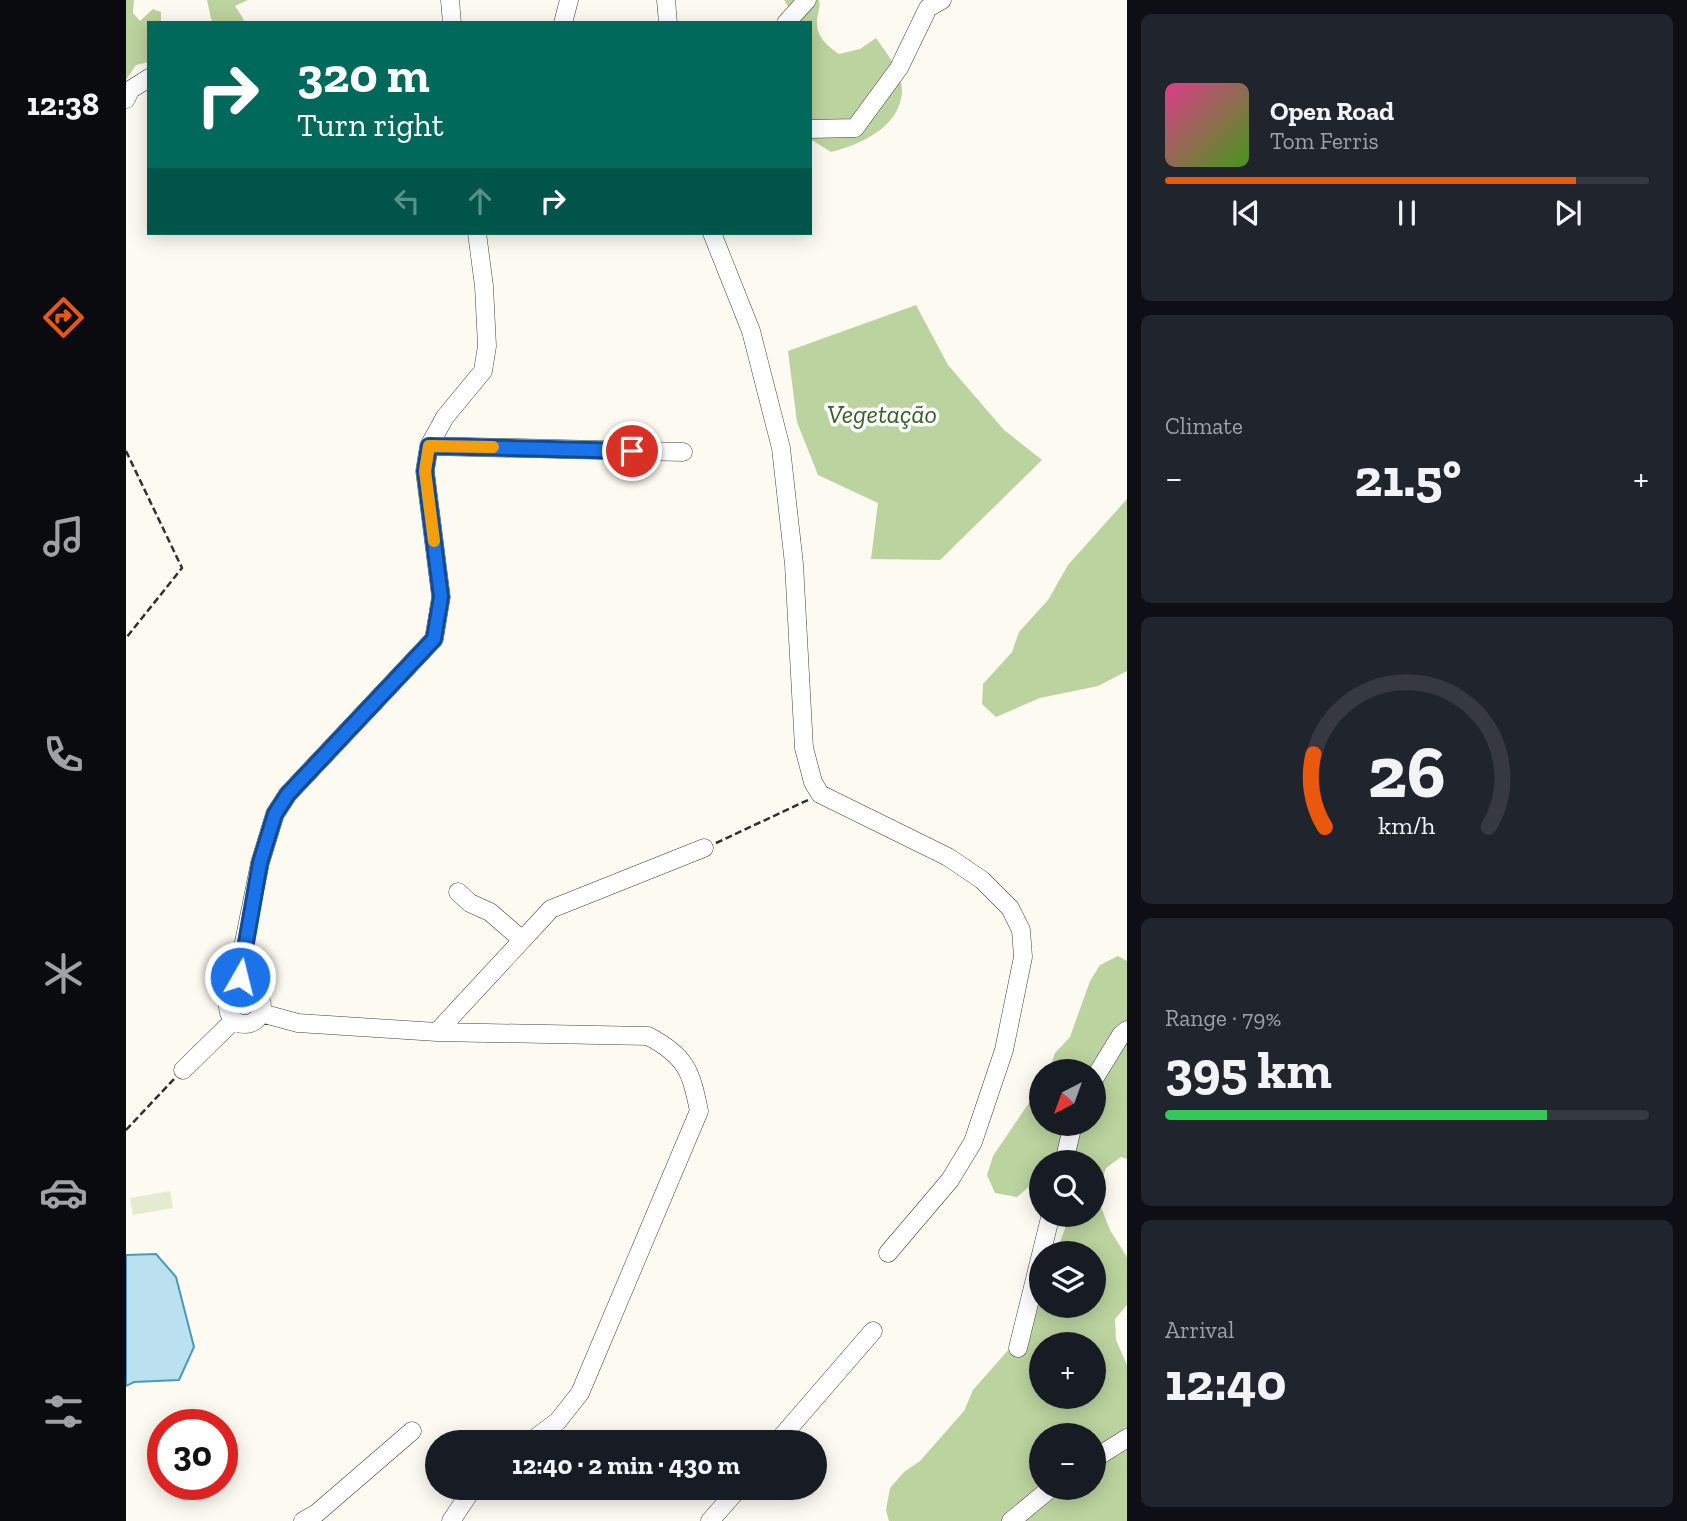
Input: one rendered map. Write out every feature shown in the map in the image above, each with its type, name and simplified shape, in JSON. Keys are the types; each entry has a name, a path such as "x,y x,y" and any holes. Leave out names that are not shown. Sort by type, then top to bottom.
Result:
{"street":[{"path":"450,0 452,21"},
{"path":"564,21 569,0"},
{"path":"666,0 668,21"},
{"path":"788,21 807,0"},
{"path":"812,129 855,128 899,68 928,8 942,0"},
{"path":"126,99 130,90 147,79"},
{"path":"239,991 240,962 260,863 275,814 288,794 434,639 441,597 425,471 429,446 445,417 483,371 487,346 484,286 477,235"},
{"path":"713,235 751,331 781,448 794,564 804,748 813,782 820,794 948,857 982,880 1010,908 1021,930 1023,957 1004,1051 973,1142 950,1180 888,1254"},
{"path":"429,446 683,452"},
{"path":"437,1032 551,909 704,848"},
{"path":"458,892 470,904 490,912 521,939"},
{"path":"250,990 259,997 261,1013 250,1023 234,1020 230,1015 230,999 239,991 250,990"},
{"path":"261,1013 298,1023 437,1032 648,1036 664,1044 682,1061 692,1076 699,1111 580,1393 558,1420 545,1430"},
{"path":"183,1070 234,1020"},
{"path":"1106,1059 1127,1030"},
{"path":"1017,1348 1048,1227"},
{"path":"788,1430 873,1331"},
{"path":"303,1521 317,1514 412,1431"},
{"path":"1106,1451 1127,1438"},
{"path":"451,1521 465,1500"},
{"path":"710,1521 728,1500"},
{"path":"1011,1521 1036,1500"}],"path":[{"path":"126,451 182,568 126,638"},
{"path":"704,848 820,794"},
{"path":"126,1130 183,1070"}],"green space":[{"path":"126,0 134,0 133,13 140,21 153,9 161,12 161,21 147,21 147,62 136,65 126,80"},
{"path":"207,0 248,0 235,6 244,21 212,21"},
{"path":"784,0 819,0 819,33 827,45 839,54 860,49 876,38 897,71 902,85 900,104 886,125 877,132 854,145 831,152 812,140 812,21 792,21 791,11"},
{"name":"Vegetação","path":"916,305 948,365 1004,430 1042,460 940,560 871,559 878,503 818,475 797,422 788,351"},
{"path":"1127,499 1127,671 1098,686 1040,698 996,717 982,704 983,684 1012,652 1019,632 1048,600 1068,565"},
{"path":"1118,956 1127,961 1127,1159 1121,1157 1106,1168 1106,1150 1029,1150 1029,1187 1017,1197 995,1193 987,1175 993,1156 1029,1103 1029,1136 1106,1136 1106,1059 1053,1059 1070,1037 1090,981 1100,965"},
{"path":"170,1191 173,1208 133,1215 130,1198"},
{"path":"1106,1220 1127,1257 1127,1305 1115,1319 1116,1340 1127,1365 1127,1521 889,1521 886,1510 890,1488 904,1472 920,1461 964,1411 973,1390 1017,1340 1029,1318 1106,1318 1106,1241 1060,1241 1066,1227 1106,1227"}],"water":[{"path":"156,1254 176,1277 194,1347 179,1380 134,1382 126,1386 126,1255"}],"slow traffic":[{"path":"434,541 425,471 429,446 493,447"}],"route":[{"path":"240,977 240,962 260,863 275,814 288,794 434,639 441,597 425,471 429,446 632,451"}]}
